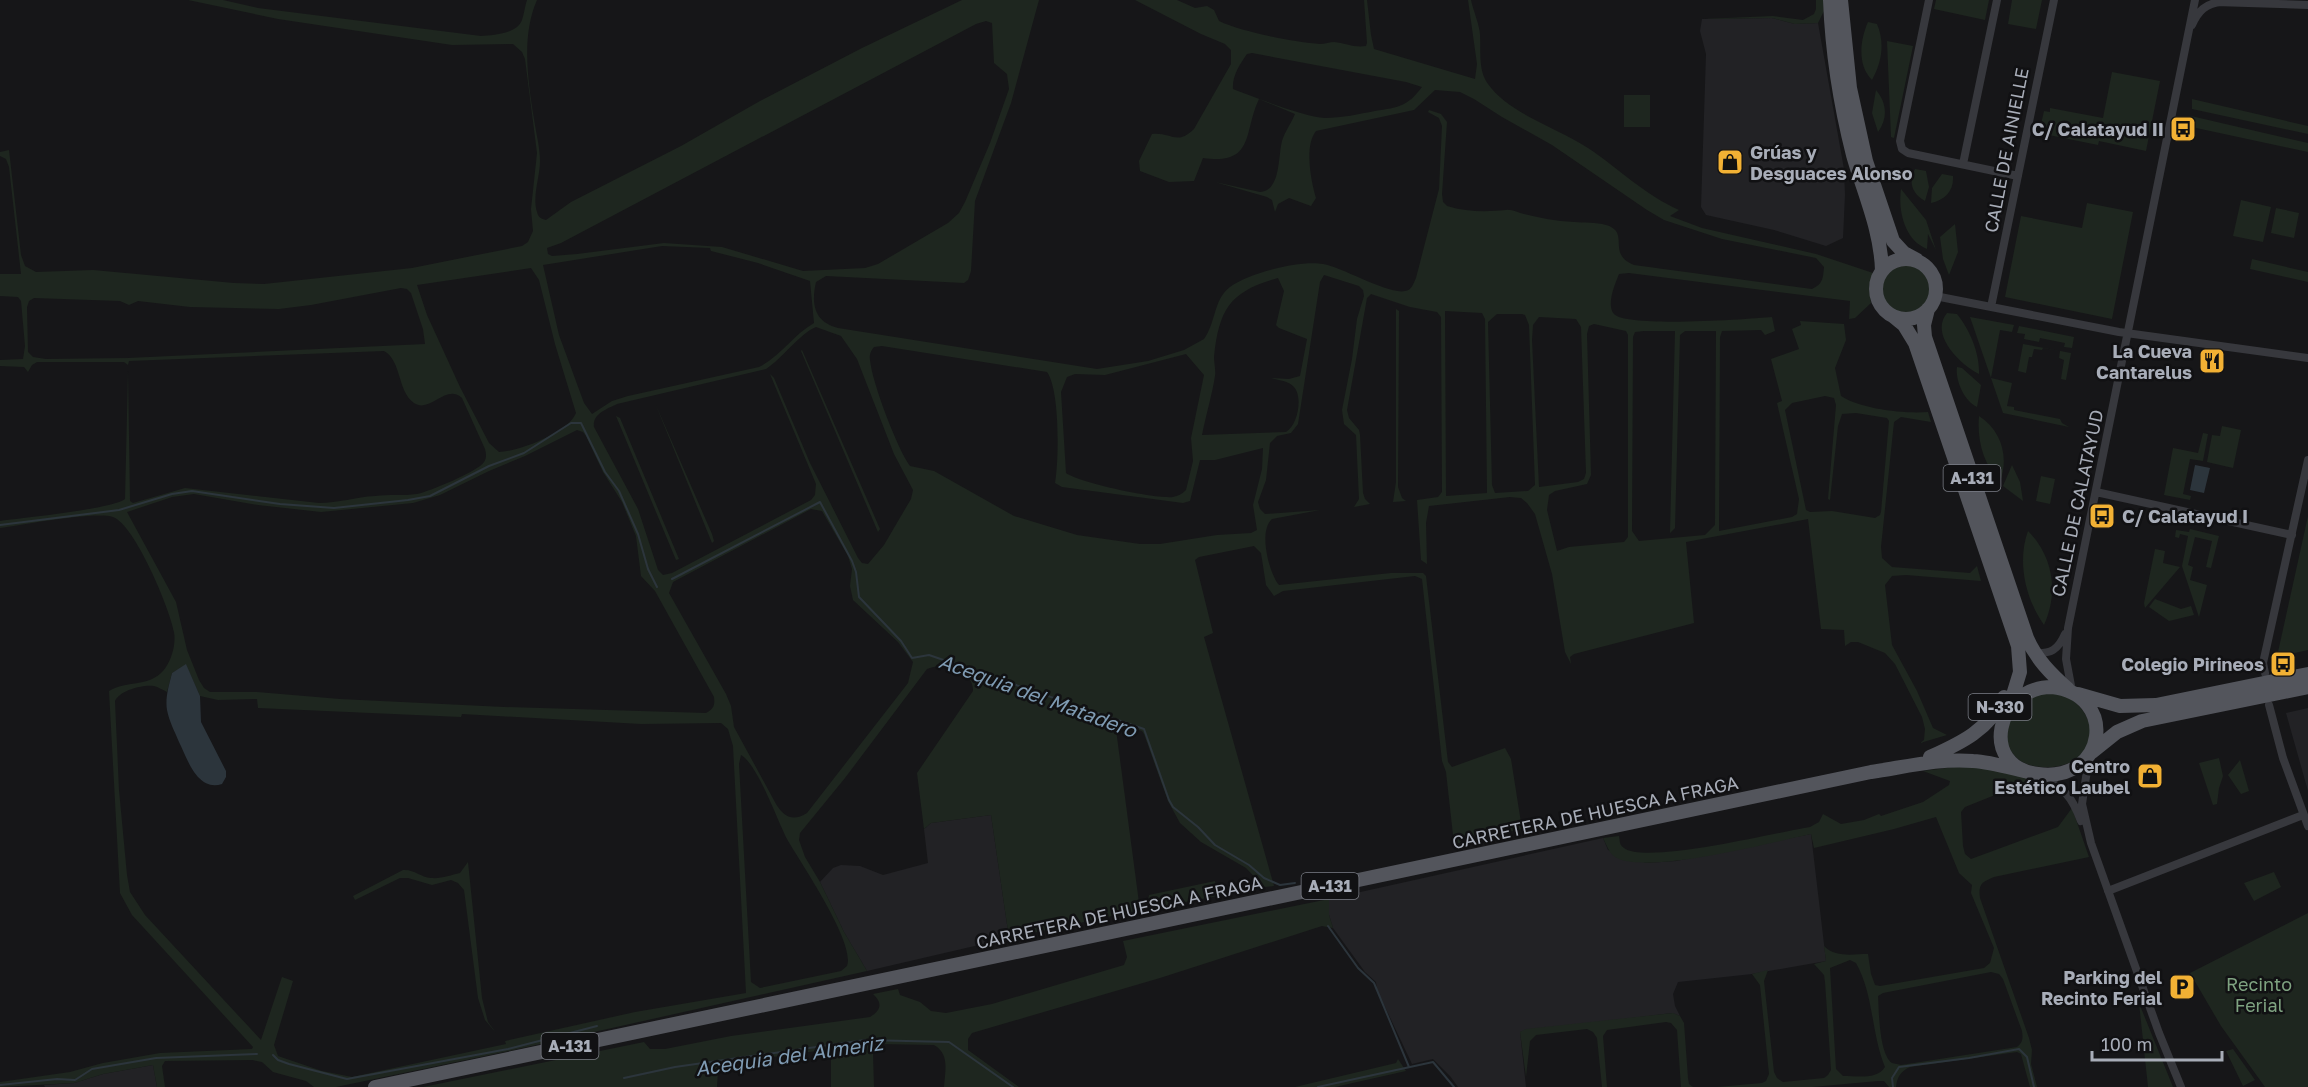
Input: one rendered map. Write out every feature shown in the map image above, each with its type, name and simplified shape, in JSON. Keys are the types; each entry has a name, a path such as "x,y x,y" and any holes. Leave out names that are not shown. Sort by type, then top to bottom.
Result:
{"main road":[{"name":"A-131","path":"1830,0 1841,99 1856,164 1880,239 1882,271 1877,284 1877,296 1883,307 1904,325 1915,343 2018,646 2020,665 2018,681 2001,732 2002,746 2012,764 2024,771 2038,775 2066,771 2091,754 2096,737 2096,724 2087,705 2034,653 2026,638 1925,337 1924,325 1928,309 1935,296"},
{"path":"1841,0 1850,88 1869,170 1893,241 1900,250 1931,272 1936,283 1935,296"},
{"path":"1882,271 1890,263 1900,259 1917,261"},
{"path":"1893,316 1912,318 1928,309"},
{"name":"N-330","path":"1929,757 1972,736 1991,719 2001,705 2011,672 2009,621"},
{"path":"2072,691 2108,704 2144,706 2308,674"},
{"name":"A-131","path":"2007,711 2020,696 2035,688 2052,687 2072,691"},
{"path":"2091,754 2117,732 2142,721 2308,687"},
{"name":"CARRETERA DE HUESCA A FRAGA","path":"375,1087 1871,772 1959,749 1979,740 2007,711"},
{"name":"CARRETERA DE HUESCA A FRAGA","path":"1871,772 1958,760 1985,762 2024,771"}],"street":[{"path":"1929,0 1900,141 1902,149 1908,153 2018,176"},
{"path":"1963,164 1997,0"},
{"name":"CALLE DE AINIELLE","path":"1991,307 2054,0"},
{"name":"CALLE DE CALATAYUD","path":"2072,691 2066,665 2068,628 2195,0"},
{"path":"2216,2 2231,0"},
{"path":"2216,2 2308,5"},
{"name":"CALLE DE CALATAYUD","path":"2190,31 2200,10 2216,2"},
{"path":"1935,296 2128,333 2308,358"},
{"path":"2133,314 2140,328 2155,337"},
{"path":"2265,673 2263,663 2308,460"},
{"path":"2096,492 2292,535"},
{"name":"CALLE DE CALATAYUD","path":"2034,653 2056,650 2068,628"},
{"path":"2269,705 2283,758 2308,826"},
{"path":"2091,754 2082,804 2091,843"},
{"path":"2038,775 2060,787 2070,796 2091,843 2155,1024 2181,1087"},
{"path":"2108,891 2303,815"}],"shaded area":[{"path":"1772,18 1795,24 1818,23 1844,169 1845,195 1843,238 1826,246 1774,230 1706,215 1701,207 1706,54 1700,31 1702,19"},
{"path":"2195,465 2210,468 2204,493 2190,490"},
{"path":"186,664 200,696 201,722 226,771 222,784 206,783 194,772 169,718 167,701 172,673"},
{"path":"2308,708 2308,791 2286,713"},
{"path":"991,815 1009,938 867,971 844,932 820,882 833,868 841,865 860,866 883,875 928,863 924,829 931,823"},
{"path":"1811,834 1826,961 1752,974 1678,982 1673,994 1680,1016 1672,1013 1520,1032 1526,1087 1458,1087 1433,1059 1412,1064 1377,990 1376,982 1365,972 1333,928 1329,915 1329,899 1603,838 1608,850 1646,863 1676,861"},
{"path":"153,1065 157,1087 45,1087 44,1085 74,1083 103,1074"}],"green space":[{"path":"188,0 223,0 258,8 481,36 504,33 515,28 522,20 527,0 537,0 529,29 527,59 540,156 536,206 537,214 546,220 571,202 681,146 760,101 962,0 1039,0 1011,103 975,201 971,271 968,280 964,283 826,276 816,282 814,305 819,317 838,328 1097,369 1148,361 1184,350 1204,339 1224,292 1249,277 1275,269 1301,264 1323,264 1388,289 1407,290 1416,278 1439,189 1442,126 1439,118 1428,112 1429,110 1441,114 1447,122 1442,194 1443,202 1447,206 1476,211 1510,210 1567,222 1606,225 1617,233 1621,255 1634,265 1812,289 1820,283 1824,267 1816,258 1722,239 1664,220 1552,145 1460,92 1435,90 1414,110 1316,131 1312,137 1309,154 1316,198 1311,206 1289,198 1278,204 1275,212 1272,200 1267,197 1215,182 1260,192 1272,186 1277,172 1282,141 1295,114 1259,99 1248,134 1239,151 1231,157 1203,158 1194,181 1169,182 1140,171 1139,161 1152,134 1178,138 1194,129 1231,64 1231,50 1225,44 1135,0 1177,0 1195,8 1207,6 1214,10 1219,21 1254,33 1283,39 1320,44 1334,42 1366,46 1364,0 1367,0 1374,49 1475,79 1477,64 1468,0 1471,0 1480,31 1483,73 1497,95 1521,112 1588,148 1643,189 1679,210 1670,216 1702,228 1816,254 1873,273 1869,286 1871,303 1855,318 1849,319 1850,301 1629,273 1619,274 1611,305 1614,314 1641,321 1689,322 1772,317 1775,331 1765,335 1761,330 1722,331 1720,337 1719,531 1792,517 1797,514 1799,499 1777,403 1782,401 1771,359 1799,349 1792,329 1801,325 1800,321 1844,324 1846,340 1835,368 1841,396 1849,401 1883,410 1928,412 1931,422 1901,417 1894,422 1881,547 1882,558 1892,567 1970,573 1977,566 1981,581 1906,575 1892,576 1885,585 1892,645 1917,691 1933,728 1947,735 1920,743 1924,740 1925,729 1922,717 1895,664 1885,653 1858,642 1851,642 1845,646 1844,630 1821,629 1808,519 1686,542 1694,623 1574,654 1570,657 1571,664 1565,652 1552,574 1535,514 1521,498 1510,497 1429,506 1426,523 1427,564 1421,560 1417,500 1438,497 1442,492 1441,317 1437,312 1410,307 1371,294 1367,298 1347,410 1349,418 1359,430 1363,493 1370,504 1354,507 1359,499 1356,435 1344,424 1342,410 1357,319 1364,296 1359,286 1324,275 1320,282 1298,424 1291,433 1277,436 1270,443 1266,480 1258,502 1265,514 1320,510 1272,519 1268,525 1265,542 1272,571 1279,585 1391,573 1423,573 1426,576 1448,762 1452,767 1505,748 1511,759 1522,829 1454,844 1446,772 1442,761 1422,579 1415,576 1283,591 1274,596 1266,585 1261,553 1254,546 1199,557 1195,560 1213,633 1204,637 1274,886 1264,887 1246,868 1201,842 1180,823 1168,801 1144,734 1142,731 1115,722 1140,910 1009,938 991,815 931,823 924,829 917,773 973,691 972,684 963,673 949,667 934,667 927,669 845,778 800,833 799,840 805,857 867,971 336,1087 314,1087 306,1081 273,1072 262,1062 252,1060 165,1061 162,1066 165,1087 157,1087 153,1065 103,1074 74,1083 0,1087 0,1082 70,1072 103,1063 160,1053 252,1049 253,1047 132,915 120,893 109,691 147,681 161,674 170,659 174,641 171,621 150,569 131,535 122,523 113,517 75,517 0,528 0,521 86,510 125,499 128,371 130,501 133,503 185,488 319,503 380,495 417,494 464,476 480,466 486,459 485,449 462,398 456,394 450,394 426,405 414,403 405,391 394,362 384,351 129,361 128,365 124,362 37,362 28,372 24,367 0,366 0,360 23,359 25,346 21,301 18,297 0,296 0,274 21,274 9,167 6,159 0,156 0,152 9,150 21,255 25,266 36,272 93,270 264,284 412,268 522,246 528,242 533,231 531,209 537,153 525,59 522,52 513,44 452,45 278,19","holes":["986,21 992,23 994,63 1007,74 1009,89 990,143 965,202 959,213 948,223 878,264 865,268 803,271 722,247 664,243 552,256 548,254 547,248 561,243 976,24","1252,53 1422,87 1412,99 1396,107 1344,117 1316,117 1233,89 1235,75 1247,54","662,246 710,248 711,251 758,263 810,281 814,323 759,367 628,396 612,401 592,414 584,403 559,335 543,265","531,268 539,280 576,413 564,427 554,434 518,449 499,452 489,443 427,315 417,285","1278,278 1284,291 1276,325 1307,339 1300,376 1289,379 1271,378 1289,383 1297,392 1298,411 1294,423 1286,432 1202,435 1215,376 1216,340 1224,314 1238,296 1262,283","401,288 411,293 423,329 425,344 128,358 46,359 33,357 28,352 27,307 29,301 34,298 120,301 129,305 138,301 190,307 279,309","1445,311 1482,313 1485,319 1487,493 1446,496","1497,314 1522,314 1525,315 1529,325 1535,485 1528,491 1495,493 1492,485 1488,322","1539,317 1576,319 1581,327 1586,473 1584,479 1578,482 1539,487 1532,340 1533,325","1594,324 1626,331 1628,335 1628,537 1624,542 1569,547 1557,551 1547,510 1549,495 1555,491 1587,484 1591,475 1587,334 1589,326","816,327 841,336 857,359 894,454 913,490 911,499 884,545 868,564 862,563 810,463 774,378 770,374 816,484 815,495 811,500 672,573 663,575 658,570 638,509 594,427 595,419 601,412 617,404 766,369 797,340","1675,331 1670,533 1675,528 1680,335 1685,331 1716,331 1715,525 1705,535 1639,541 1632,531 1633,337 1635,332","882,346 1047,372 1056,409 1058,443 1055,483 1062,487 1183,503 1190,501 1200,460 1215,460 1263,448 1262,469 1253,505 1257,530 1251,533 1217,535 1160,544 1140,544 1077,535 1014,516 934,471 910,466 892,430 880,398 870,354 874,347","1186,354 1204,375 1191,438 1193,461 1186,490 1173,497 1151,496 1101,486 1066,473 1061,392 1067,377 1075,374 1105,375","1825,396 1834,398 1836,405 1828,499 1830,500 1838,426 1842,414 1856,413 1887,418 1889,421 1880,515 1875,518 1832,511 1810,512 1806,510 1785,410 1792,403","577,430 583,432 603,472 622,502 636,536 641,576 655,591 714,697 712,708 706,713 504,707 340,699 257,692 210,692 199,680 187,650 176,602 127,512 172,497 194,494 258,505 321,512 413,503 440,495","811,509 822,511 848,556 852,569 850,586 853,600 898,642 913,662 908,683 807,813 793,818 782,812 776,804 734,727 731,706 669,593 673,582","186,665 200,696 218,700 257,699 258,708 461,717 462,714 641,724 721,723 728,729 733,746 746,993 635,1012 505,1041 506,1044 352,1077 322,1071 278,1056 274,1045 293,981 282,977 261,1040 145,915 130,892 119,790 115,701 126,691 137,687 154,686 167,692 172,673","741,755 754,770 767,794 787,839 835,922 848,955 847,966 841,971 760,988 751,982 739,764"]},
{"path":"1816,0 1823,0 1824,11 1818,23 1795,24 1772,18 1702,19 1773,16 1803,20 1814,14"},
{"path":"1936,0 1989,0 1985,20 1934,9"},
{"path":"2012,0 2042,0 2036,29 2008,24"},
{"path":"1868,22 1877,24 1882,45 1878,66 1872,80 1864,67 1861,52"},
{"path":"1887,41 1913,46 1894,138 1891,137"},
{"path":"2112,72 2160,81 2146,151 2099,141 2098,145 2039,133 2044,111 2050,112 2050,108 2103,118"},
{"path":"1876,90 1885,111 1878,132 1872,113"},
{"path":"1624,95 1650,95 1650,127 1624,127"},
{"path":"2192,99 2308,126 2308,134 2192,109"},
{"path":"2191,116 2308,143 2308,152 2187,126"},
{"path":"1915,169 1926,171 1929,187 1925,201 1912,187"},
{"path":"1942,174 1953,176 1952,186 1944,197 1931,203 1932,188"},
{"path":"1901,189 1926,220 1936,250 1928,234 1927,249 1919,245 1908,232 1902,215"},
{"path":"2241,200 2271,207 2263,242 2233,236"},
{"path":"2087,203 2133,212 2112,319 2005,297 2021,216 2082,228"},
{"path":"2276,208 2299,213 2294,238 2271,233"},
{"path":"1955,224 1958,252 1949,275 1943,259 1940,237"},
{"path":"2252,259 2308,272 2308,282 2250,269"},
{"path":"1906,264 1920,268 1927,275 1931,289 1927,303 1920,310 1906,314 1892,310 1885,303 1881,289 1885,275 1892,268"},
{"path":"1396,309 1399,311 1398,487 1402,498 1406,501 1393,502 1396,482"},
{"path":"1947,313 1957,314 1966,327 1976,350 1979,374 1956,357 1944,340 1942,322"},
{"path":"1970,317 2014,325 2012,332 2000,330 1991,378 2012,383 2007,406 2014,407 2014,410 2060,419 2069,427 2003,413"},
{"path":"2019,326 2074,337 2072,348 2064,347 2065,343 2040,338 2039,342 2024,339 2025,334 2017,333"},
{"path":"2023,344 2071,353 2066,380 2061,379 2064,360 2059,358 2060,351 2034,349 2032,357 2029,357 2026,373 2018,371"},
{"path":"801,351 880,529 878,532"},
{"path":"1957,367 1962,368 1981,385 1977,407 1961,390 1957,378"},
{"path":"655,403 712,534 714,541 712,543"},
{"path":"616,416 620,418 679,559 676,560"},
{"path":"1979,416 1993,429 2002,445 2004,463 2000,482 1989,467 1982,451"},
{"path":"2222,426 2241,430 2233,468 2207,462 2212,435 2220,436"},
{"path":"2203,433 2208,434 2203,461 2190,459 2183,494 2191,496 2190,500 2164,495 2173,448 2198,453"},
{"path":"2012,465 2020,482 2023,501 2003,486"},
{"path":"2041,476 2055,479 2050,504 2036,501"},
{"path":"2308,516 2308,650 2277,657 2278,652"},
{"path":"2190,529 2219,536 2211,568 2206,567 2212,541 2195,537 2188,565 2193,567 2190,580 2207,585 2199,617 2182,566 2188,536 2180,534 2179,538 2175,537 2176,530 2189,532"},
{"path":"2028,531 2043,552 2051,575 2051,600 2044,625 2032,603 2025,579 2023,555"},
{"path":"2155,549 2165,551 2163,563 2180,567 2145,608 2144,603"},
{"path":"2155,599 2181,609 2191,606 2194,615 2169,621 2149,607"},
{"path":"2048,692 2064,695 2078,705 2083,710 2091,731 2089,745 2084,753 2067,764 2056,767 2034,766 2025,763 2012,752 2007,737 2010,722 2017,708 2031,697"},
{"path":"2219,758 2223,776 2217,804 2213,805 2199,763"},
{"path":"2240,760 2249,791 2241,794 2228,775"},
{"path":"1962,766 1986,768 2023,776 2057,790 2000,793 1965,807 1961,812 1963,846 1965,854 1971,859 2058,827 2072,808 2089,857 1994,877 1980,887 1980,898 2029,1038 2032,1050 2031,1064 2037,1087 2030,1087 2021,1054 2017,1052 1910,1067 1900,1075 1896,1087 1889,1087 1884,1081 1878,1081 1812,1087 1717,1087 1762,1083 1766,1081 1769,1074 1760,985 1752,974 1768,970 1764,981 1774,1072 1783,1082 1824,1078 1831,1070 1824,975 1814,964 1826,961 1824,946 1839,954 1868,954 1875,985 1880,986 1984,968 1990,963 1994,948 1971,893 1972,885 1959,873 1936,817 1814,848 1811,834 1742,850 1659,862 1636,862 1616,858 1603,838 1619,836 1620,844 1624,848 1637,852 1658,853 1713,846 1810,827 1819,822 1823,814 1841,824 1864,820 1923,802 1949,785 1950,781 1923,771","holes":["1850,960 1856,963 1862,975 1885,1067 1872,1076 1843,1076 1836,1069 1830,968","1991,972 1999,974 2003,979 2022,1031 2022,1040 2017,1047 1901,1065 1892,1063 1884,1051 1882,1042 1878,996 1883,993"]},
{"path":"468,862 482,998 488,1022 496,1033 485,1020 478,998 464,890 458,883 451,880 432,885 400,878 355,900 353,896 403,870 438,878 460,873"},
{"path":"2274,872 2281,887 2254,901 2244,883"},
{"path":"1215,881 1218,896 1147,909 1149,895"},
{"path":"1329,899 1329,915 1333,928 1322,926 1160,978 972,1033 968,1039 968,1050 1019,1087 944,1087 944,1058 934,1045 877,1044 873,1054 874,1087 831,1087 831,1049 721,1064 717,1087 423,1087 644,1042 650,1049 665,1049 731,1036 870,1017 877,1012 879,1006 873,994 898,989 900,995 920,1002 931,1011 946,1013 992,1004 1124,965 1127,957 1123,941"},
{"name":"Recinto Ferial","path":"2308,913 2308,1087 2265,1087 2221,1026 2190,973"},
{"path":"2139,1003 2173,1087 2148,1087"},
{"path":"1673,1013 1680,1016 1684,1023 1688,1078 1689,1084 1693,1087 1681,1087 1677,1030 1671,1023 1666,1022 1607,1030 1603,1036 1607,1087 1602,1087 1597,1038 1587,1029 1536,1035 1530,1041 1526,1077 1520,1032 1526,1029"},
{"path":"2233,1049 2255,1080 2243,1086 2226,1051"},
{"path":"1398,1059 1406,1071 1335,1087 1295,1087 1396,1063"}],"waterway":[{"name":"Acequia del Matadero","path":"0,525 119,510 172,494 192,491 280,504 334,508 408,500 430,496 489,466 524,453 571,423 581,423 605,472 619,491 638,534 648,569 657,587"},
{"name":"Acequia del Matadero","path":"672,579 820,502 852,561 856,572 859,597 901,641 912,658 929,655 1144,729 1173,807 1198,827 1215,845 1249,865 1264,878 1280,885 1295,883"},
{"name":"Acequia del Matadero","path":"1328,926 1358,968 1374,983 1409,1067"},
{"name":"Acequia del Almeriz","path":"273,1055 278,1060 289,1064 347,1079 508,1049 597,1026"},
{"name":"Acequia del Almeriz","path":"624,1078 675,1067 865,1040 949,1042 1013,1087"},
{"name":"Acequia del Almeriz","path":"1893,1087 1892,1078 1899,1067 2019,1049 2027,1057 2034,1087"},
{"name":"Acequia del Almeriz","path":"0,1085 57,1079 75,1080 92,1069 156,1058 257,1054"},
{"name":"Acequia del Almeriz","path":"1318,1087 1433,1062 1454,1087"}],"place":[{"name":"C/ Calatayud II","path":"2183,129"},
{"name":"Grúas y Desguaces Alonso","path":"1730,162"},
{"name":"La Cueva Cantarelus","path":"2212,361"},
{"name":"C/ Calatayud I","path":"2102,516"},
{"name":"Colegio Pirineos","path":"2283,664"},
{"name":"Centro Estético Laubel","path":"2150,776"},
{"name":"Parking del Recinto Ferial","path":"2182,987"}]}
